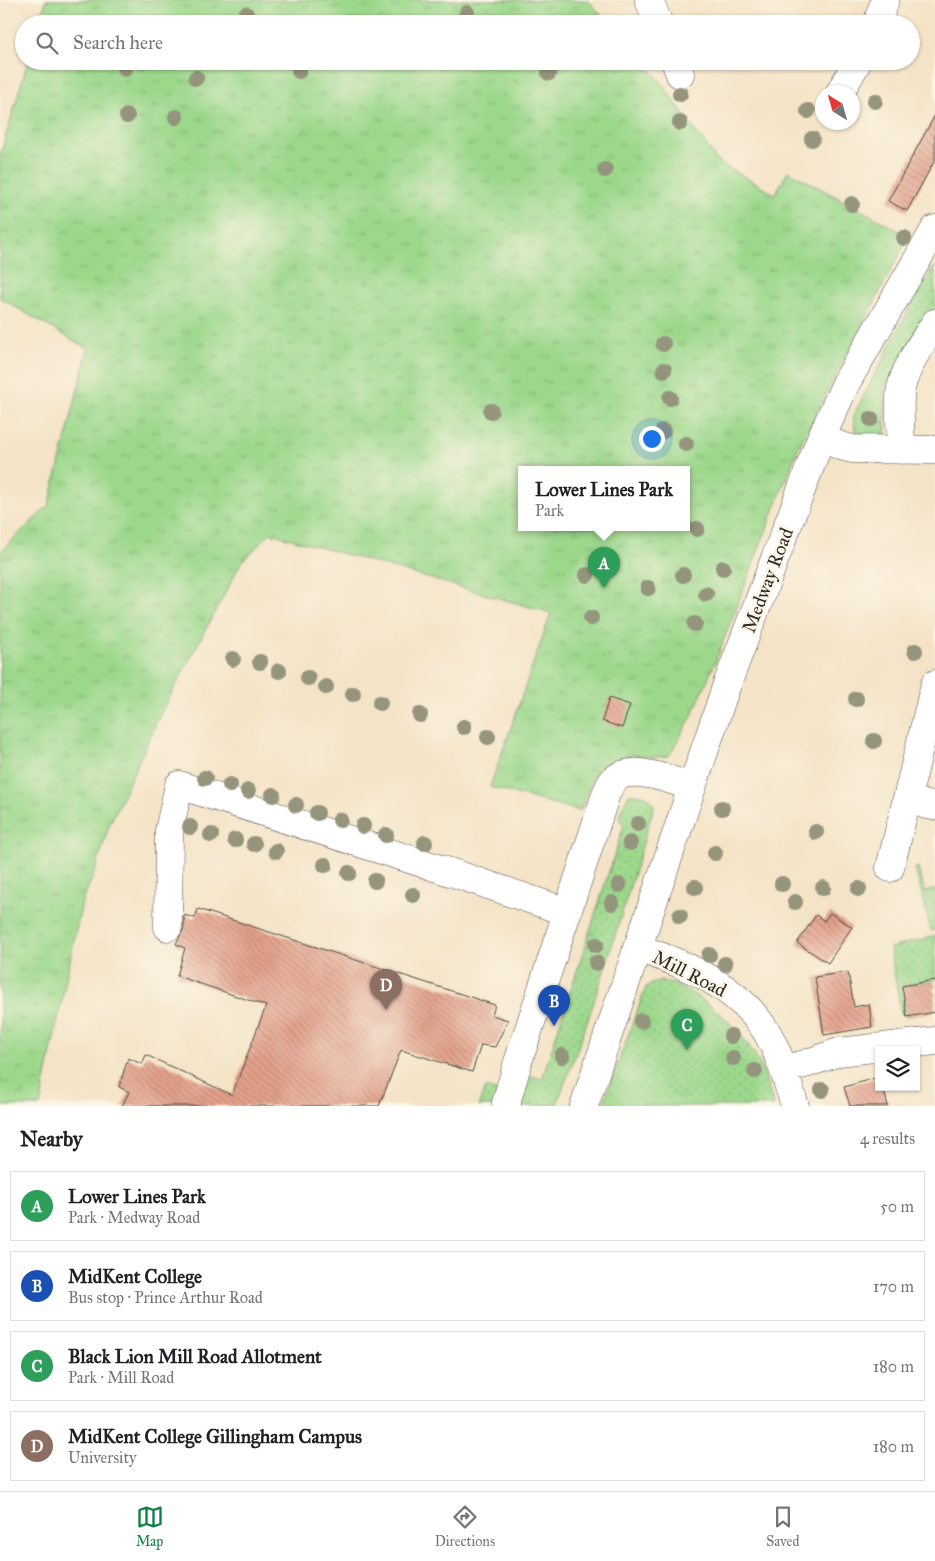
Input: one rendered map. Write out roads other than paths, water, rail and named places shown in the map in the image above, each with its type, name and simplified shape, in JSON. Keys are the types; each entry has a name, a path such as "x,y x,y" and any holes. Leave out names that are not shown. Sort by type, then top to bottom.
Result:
{"main road":[{"path":"649,0 655,15"},
{"path":"879,15 885,0"},
{"path":"844,85 853,70"},
{"name":"Medway Road","path":"584,1106 726,687 821,438 849,377 935,228"},
{"path":"901,450 900,406 902,386 912,360 935,323"},
{"path":"821,438 852,449 935,450"},
{"path":"890,868 935,684"},
{"path":"507,1106 506,1103 518,1062 606,794 613,780 626,774 639,773 656,775 692,788"},
{"path":"168,927 169,831 178,786 456,874 568,912"},
{"path":"908,798 926,805 935,806"},
{"name":"Mill Road","path":"637,948 674,960 710,978 730,992 754,1015 766,1032 784,1069 795,1106"},
{"path":"784,1069 839,1052 935,1041"}],"place":[{"name":"Lower Lines Park","path":"604,588"},
{"name":"MidKent College Gillingham Campus","path":"386,1010"},
{"name":"MidKent College","path":"554,1026"},
{"name":"Black Lion Mill Road Allotment","path":"687,1050"}]}
